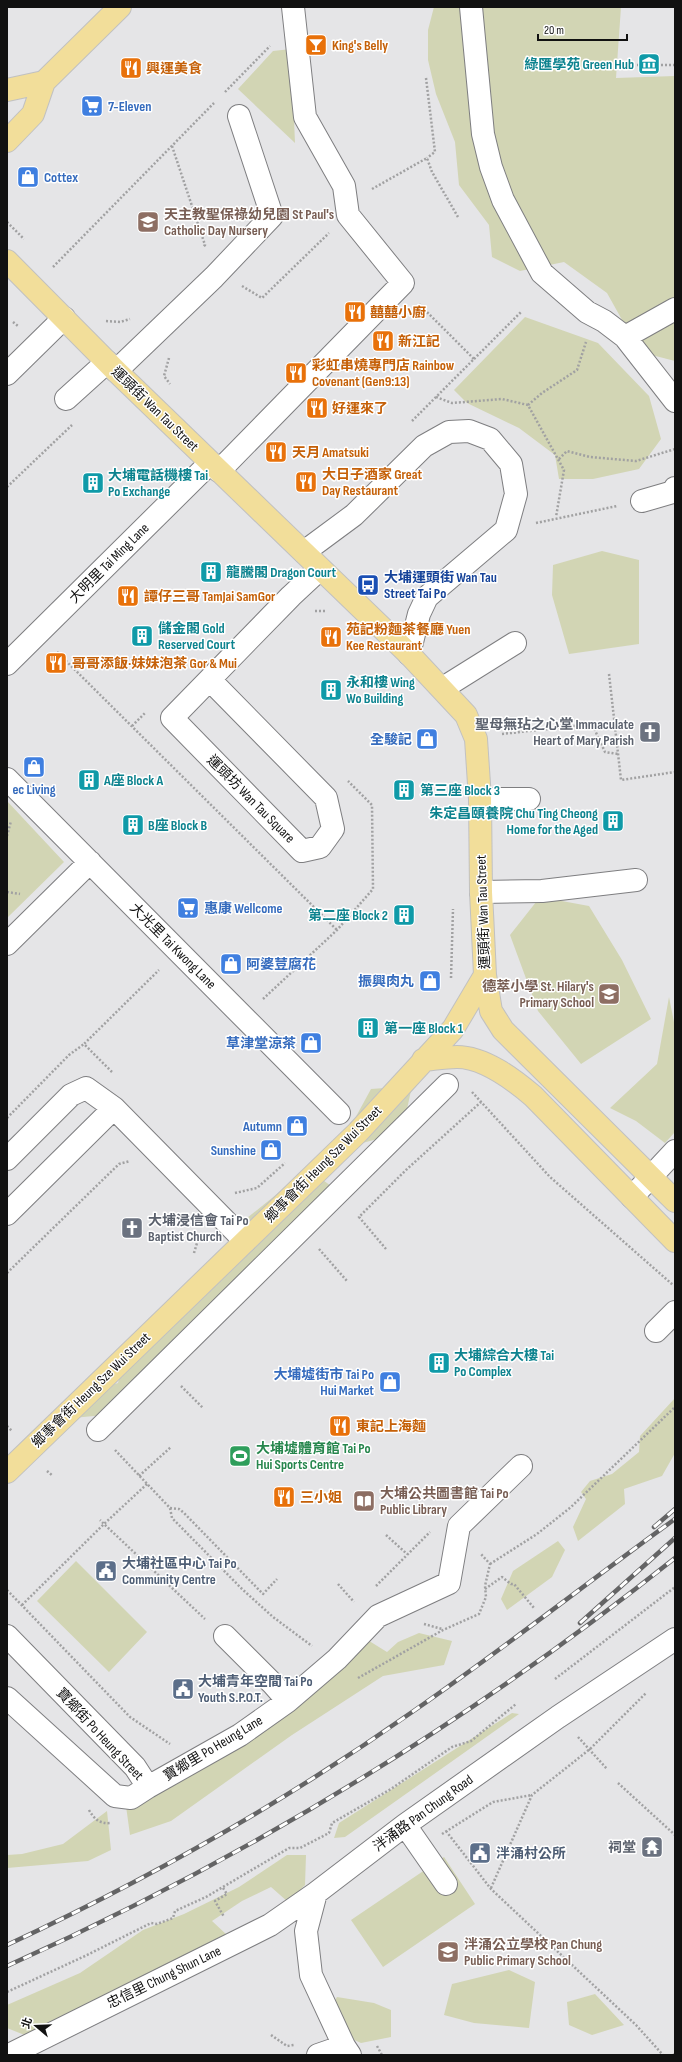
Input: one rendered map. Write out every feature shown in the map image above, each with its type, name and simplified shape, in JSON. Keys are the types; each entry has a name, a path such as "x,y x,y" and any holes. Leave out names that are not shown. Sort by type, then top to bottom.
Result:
{"main road":[{"path":"7,141 33,114 44,82 120,7"},
{"path":"7,90 44,82"},
{"name":"運頭街 Wan Tau Street","path":"7,261 112,367 409,654 443,688 466,715 476,739 480,799 480,892 485,975 491,1011 503,1030 675,1201"},
{"name":"鄉事會街 Heung Sze Wui Street","path":"7,1472 358,1132 453,1029 485,975"},
{"path":"423,1060 458,1056 482,1063 512,1078 533,1096 675,1241"}],"street":[{"path":"470,7 483,134 491,167 504,200 542,273 587,312 604,321 625,337 668,381 675,401"},
{"path":"293,15 305,117 344,186 347,209 403,283"},
{"path":"66,399 112,367 214,277 272,216 239,116"},
{"name":"大明里 Tai Ming Lane","path":"7,664 215,467 403,283"},
{"path":"625,337 675,309"},
{"path":"7,374 64,318"},
{"path":"304,552 354,514 424,446 449,432 469,431 490,439 511,464 515,486 516,494 506,530 427,597 419,614 409,654"},
{"path":"642,501 674,493"},
{"name":"運頭坊 Wan Tau Square","path":"210,680 326,798 333,829 320,847 302,851 172,718 291,596 320,569"},
{"path":"443,688 516,643"},
{"name":"大光里 Tai Kwong Lane","path":"7,779 338,1113"},
{"path":"480,799 529,799"},
{"path":"7,944 90,862"},
{"path":"480,892 542,891 636,880"},
{"path":"98,1430 447,1085"},
{"path":"7,1159 71,1094 86,1088 114,1108 245,1241"},
{"path":"7,1214 114,1108"},
{"path":"632,1197 675,1151"},
{"path":"656,1331 675,1312"},
{"name":"寶鄉里 Po Heung Lane","path":"148,1786 240,1734 288,1701 337,1659 378,1616 449,1583 459,1526 521,1466"},
{"name":"寶鄉街 Po Heung Street","path":"7,1636 135,1767 148,1786 131,1798 115,1796 7,1698"},
{"path":"225,1636 288,1701"},
{"name":"泮涌路 Pan Chung Road","path":"316,1893 405,1825 558,1717 675,1639"},
{"path":"405,1825 446,1884"},
{"path":"316,1893 306,1931 311,1975 347,2050 318,2055"},
{"name":"忠信里 Chung Shun Lane","path":"9,2055 270,1925 316,1893"}],"path":[{"path":"222,96 293,15"},
{"path":"633,65 675,65"},
{"path":"241,286 262,298 347,209 434,152 426,78"},
{"path":"53,267 216,101"},
{"path":"172,146 205,245 200,250"},
{"path":"427,158 432,172 458,217"},
{"path":"403,283 423,309 474,359"},
{"path":"409,424 521,312"},
{"path":"120,322 137,317"},
{"path":"171,351 164,376 174,387"},
{"path":"528,405 542,393 577,370"},
{"path":"436,396 452,403 502,399 528,405 564,470 556,517"},
{"path":"7,487 74,423"},
{"path":"559,459 568,451 590,457 636,461 672,448 675,449"},
{"path":"534,523 556,517 642,501"},
{"path":"291,596 305,611 328,611"},
{"path":"38,633 337,930"},
{"path":"609,674 621,780 675,772"},
{"path":"476,739 504,733 592,724 605,752 618,754"},
{"path":"7,836 13,816"},
{"path":"451,979 453,908"},
{"path":"7,1118 69,1055 84,1044 178,952"},
{"path":"84,1044 114,1074"},
{"path":"447,1085 456,1080 470,1089 550,1177 650,1263 675,1287"},
{"path":"386,1249 359,1217 406,1170 481,1102"},
{"path":"7,1273 119,1164 134,1161"},
{"path":"192,1258 202,1228 236,1191 257,1188 286,1162"},
{"path":"301,1229 347,1281"},
{"path":"490,1564 538,1534 571,1507 675,1407"},
{"path":"10,1436 19,1427"},
{"path":"98,1430 170,1508 172,1518 242,1590 272,1618 316,1650 337,1659"},
{"path":"139,1476 172,1447"},
{"path":"44,1468 53,1476"},
{"path":"22,1605 147,1484"},
{"path":"170,1508 179,1508 263,1594 277,1579"},
{"path":"100,1520 225,1636"},
{"path":"386,1535 407,1554"},
{"path":"484,1590 502,1577 511,1584 514,1584 534,1608"},
{"path":"338,1584 357,1605"},
{"path":"556,1679 675,1588"},
{"path":"7,1590 130,1717 170,1744 178,1744"},
{"path":"491,1889 532,1795 590,1749 647,1691"},
{"path":"7,1992 85,1956 151,1922 157,1924 173,1918 176,1911 223,1888 289,1848 300,1848 329,1833 332,1823 391,1789 452,1747 470,1740 516,1704"},
{"path":"618,1783 675,1835"},
{"path":"420,1846 493,1802 532,1795"},
{"path":"430,1808 491,1889 636,2025 663,2055"},
{"path":"223,1888 227,1894 215,1901 224,1918 228,1915"},
{"path":"374,2042 382,2055"}],"green space":[{"path":"434,7 621,7 616,78 675,76 675,361 640,352 607,293 564,262 520,271 492,257 489,225 459,185 455,142 436,94 428,60 428,30"},
{"path":"291,49 295,143 238,89 273,51"},
{"path":"525,317 598,343 649,396 661,439 639,469 593,479 559,479 555,455 519,428 467,403 454,390"},
{"path":"602,551 639,560 639,644 569,654 552,595 553,565"},
{"path":"7,801 64,862 7,918"},
{"path":"540,897 589,906 622,960 651,1019 581,1064 538,1011 510,935"},
{"path":"669,997 675,1027 675,1132 665,1143 636,1121 610,1108 657,1064"},
{"path":"412,1086 407,1109 381,1138 355,1145 347,1133 371,1089"},
{"path":"308,1169 331,1186 197,1349 144,1374 104,1415 73,1418 74,1397 118,1383 128,1342 219,1257 247,1218"},
{"path":"675,1398 675,1453 662,1476 624,1489 625,1504 578,1541 573,1527 586,1499 581,1492 590,1481 612,1474 639,1452 640,1436"},
{"path":"558,1541 565,1550 552,1577 507,1610 501,1599 513,1571"},
{"path":"76,1561 147,1632 109,1672 37,1601"},
{"path":"419,1633 452,1641 444,1665 383,1676 292,1735 171,1821 130,1835 126,1806 366,1639 387,1652 398,1642"},
{"path":"512,1713 519,1714 345,1837 334,1838 339,1823"},
{"path":"107,1811 111,1850 88,1861 7,1868 7,1855 22,1854 63,1844"},
{"path":"287,1855 306,1855 305,1885 288,1902 271,1887 242,1901 212,1921 227,1935 27,2036 7,2028 7,2005 80,1973 143,1930 184,1914 239,1887"},
{"path":"444,1857 475,1904 383,1967 351,1920"},
{"path":"509,1970 535,1982 529,2028 474,2023 444,2015 452,1984"},
{"path":"595,1994 624,2025 592,2035 569,2025 567,2002"},
{"path":"337,1997 374,2003 391,2010 391,2037 361,2043 336,2032 324,2019"}],"railway":[{"path":"654,1527 675,1509"},
{"path":"7,1945 60,1920 164,1866 216,1837 317,1776 448,1687 675,1519"},
{"path":"580,1623 675,1538"},
{"path":"7,1966 96,1924 183,1880 269,1833 354,1783 437,1731 518,1675 597,1618 675,1558"}],"place":[{"name":"King's Belly","path":"316,45"},
{"name":"綠匯學苑 Green Hub","path":"649,64"},
{"name":"興運美食","path":"131,68"},
{"name":"7-Eleven","path":"92,106"},
{"name":"Cottex","path":"28,177"},
{"name":"天主教聖保祿幼兒園 St Paul's Catholic Day Nursery","path":"148,222"},
{"name":"囍囍小廚","path":"355,312"},
{"name":"新江記","path":"383,341"},
{"name":"彩虹串燒專門店 Rainbow Covenant (Gen9:13)","path":"296,373"},
{"name":"好運來了","path":"317,408"},
{"name":"天月 Amatsuki","path":"276,452"},
{"name":"大日子酒家 Great Day Restaurant","path":"306,482"},
{"name":"大埔電話機樓 Tai Po Exchange","path":"93,483"},
{"name":"龍騰閣 Dragon Court","path":"211,572"},
{"name":"大埔運頭街 Wan Tau Street Tai Po","path":"368,585"},
{"name":"譚仔三哥 TamJai SamGor","path":"128,596"},
{"name":"儲金閣 Gold Reserved Court","path":"142,636"},
{"name":"苑記粉麵茶餐廳 Yuen Kee Restaurant","path":"331,637"},
{"name":"哥哥添飯·妹妹泡茶 Gor & Mui","path":"56,663"},
{"name":"永和樓 Wing Wo Building","path":"331,690"},
{"name":"聖母無玷之心堂 Immaculate Heart of Mary Parish","path":"650,732"},
{"name":"全駿記","path":"427,739"},
{"name":"ec Living","path":"34,767"},
{"name":"A座 Block A","path":"89,780"},
{"name":"第三座 Block 3","path":"404,790"},
{"name":"朱定昌頤養院 Chu Ting Cheong Home for the Aged","path":"613,821"},
{"name":"B座 Block B","path":"133,825"},
{"name":"惠康 Wellcome","path":"188,908"},
{"name":"第二座 Block 2","path":"404,915"},
{"name":"阿婆荳腐花","path":"231,964"},
{"name":"振興肉丸","path":"430,981"},
{"name":"德萃小學 St. Hilary's Primary School","path":"609,994"},
{"name":"第一座 Block 1","path":"368,1028"},
{"name":"草津堂涼茶","path":"311,1043"},
{"name":"Autumn","path":"297,1126"},
{"name":"Sunshine","path":"271,1150"},
{"name":"大埔浸信會 Tai Po Baptist Church","path":"132,1228"},
{"name":"大埔綜合大樓 Tai Po Complex","path":"439,1363"},
{"name":"大埔墟街市 Tai Po Hui Market","path":"390,1382"},
{"name":"東記上海麵","path":"340,1426"},
{"name":"大埔墟體育館 Tai Po Hui Sports Centre","path":"240,1456"},
{"name":"三小姐","path":"284,1497"},
{"name":"大埔公共圖書館 Tai Po Public Library","path":"364,1501"},
{"name":"大埔社區中心 Tai Po Community Centre","path":"106,1571"},
{"name":"大埔青年空間 Tai Po Youth S.P.O.T.","path":"183,1689"},
{"name":"祠堂","path":"652,1847"},
{"name":"泮涌村公所","path":"480,1853"},
{"name":"泮涌公立學校 Pan Chung Public Primary School","path":"448,1952"}]}
